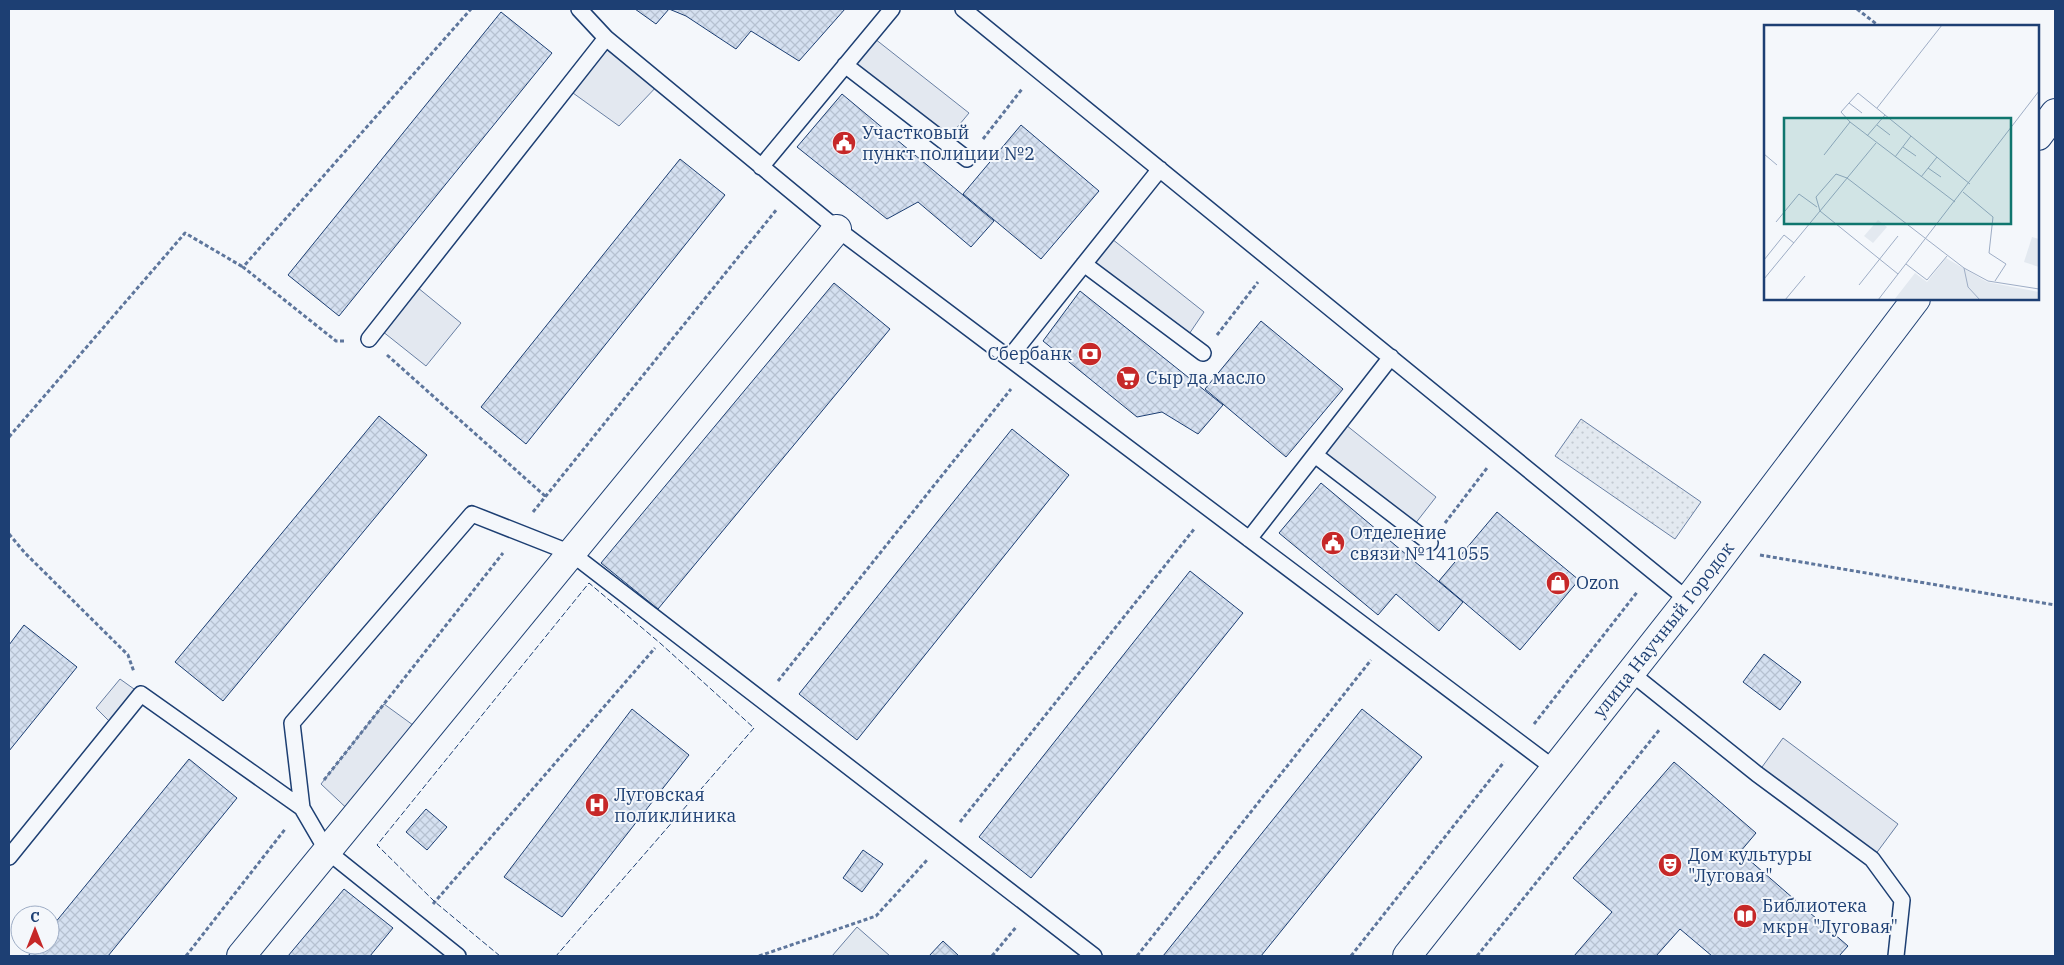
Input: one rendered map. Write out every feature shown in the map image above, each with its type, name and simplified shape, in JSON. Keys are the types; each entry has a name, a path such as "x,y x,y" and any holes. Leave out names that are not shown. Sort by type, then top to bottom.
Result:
{"street":[{"path":"2039,135 2055,113"},
{"path":"241,956 837,229"},
{"name":"улица Научный Городок","path":"1407,956 1632,673 1915,300"}],"lane":[{"path":"578,9 606,38 837,229 1555,769"},
{"path":"761,167 892,9"},
{"path":"963,9 1688,600"},
{"path":"369,339 606,38"},
{"path":"845,66 967,159"},
{"path":"1009,358 1160,169"},
{"path":"1084,264 1203,353"},
{"path":"1249,539 1391,357"},
{"path":"1315,455 1430,543"},
{"path":"458,956 327,851 302,808 292,723 472,514 572,552 1094,956"},
{"path":"1632,673 1756,774 1872,860 1902,900 1896,956"},
{"path":"9,857 141,694 302,808"}],"path":[{"path":"243,267 471,9"},
{"path":"1857,9 1878,25"},
{"path":"967,159 1037,69"},
{"path":"186,956 519,533 545,496 791,191"},
{"path":"9,437 185,233 243,267 336,341 369,339 545,496"},
{"path":"1203,353 1274,262"},
{"path":"763,700 1025,371"},
{"path":"1430,543 1503,448"},
{"path":"758,956 876,916 945,841 1209,510"},
{"path":"9,534 25,553 128,655 141,694"},
{"path":"1727,550 2055,605"},
{"path":"1351,956 1653,572"},
{"path":"416,923 671,630"},
{"path":"1137,956 1386,642"},
{"path":"1477,956 1676,708"},
{"path":"992,956 1031,908"}],"shaded area":[{"path":"870,35 969,113 945,142 845,65"},
{"path":"606,38 660,83 619,126 566,88"},
{"path":"1107,235 1204,312 1185,340 1084,264"},
{"path":"412,283 461,323 426,366 377,327"},
{"path":"1581,419 1701,502 1675,539 1555,456"},
{"path":"1341,421 1436,497 1411,529 1315,455"},
{"path":"120,679 141,694 115,727 96,708"},
{"path":"384,704 424,733 356,817 321,784"},
{"path":"1783,738 1898,824 1872,859 1757,774"},
{"path":"857,927 890,956 832,956"}],"building":[{"path":"635,9 669,9 656,24"},
{"path":"669,9 845,9 799,61 751,31 736,49 686,16"},
{"path":"501,12 552,53 339,316 288,275"},
{"path":"842,94 994,221 971,247 918,202 887,219 797,147"},
{"path":"1021,125 1099,191 1041,259 963,194"},
{"path":"680,159 725,195 526,444 481,407"},
{"path":"834,283 890,329 658,609 601,563"},
{"path":"1080,291 1223,405 1198,434 1162,412 1137,417 1043,341"},
{"path":"1261,321 1343,389 1286,457 1205,389"},
{"path":"379,416 427,455 223,701 175,662"},
{"path":"1012,429 1069,475 857,740 799,694"},
{"path":"1321,483 1463,602 1439,631 1396,594 1378,615 1279,533"},
{"path":"1497,512 1579,580 1520,650 1439,581"},
{"path":"1190,571 1243,613 1031,878 979,837"},
{"path":"24,625 77,667 9,751 9,645"},
{"path":"1764,654 1801,682 1780,710 1743,682"},
{"path":"632,709 689,755 562,917 504,877"},
{"path":"1362,709 1422,757 1261,956 1163,956"},
{"path":"189,759 237,798 108,956 28,956 60,955 60,917"},
{"name":"Дом культуры \"Луговая\"","path":"1674,762 1756,833 1740,852 1848,946 1839,956 1712,956 1680,929 1656,956 1574,956 1612,912 1573,878"},
{"path":"426,809 447,827 427,850 406,832"},
{"path":"863,850 883,864 862,892 843,878"},
{"path":"344,889 393,928 370,956 288,956"},
{"path":"943,941 959,956 929,956"}],"fence":[{"path":"500,956 435,902 377,845 589,583 660,643 754,728 556,956"}],"place":[{"name":"Участковый пункт полиции №2","path":"844,143"},
{"name":"Сбербанк","path":"1090,354"},
{"name":"Сыр да масло","path":"1128,378"},
{"name":"Отделение связи №141055","path":"1333,543"},
{"name":"Ozon","path":"1558,583"},
{"name":"Луговская поликлиника","path":"597,805"},
{"name":"Дом культуры \"Луговая\"","path":"1670,865"},
{"name":"Библиотека мкрн \"Луговая\"","path":"1745,916"}]}
